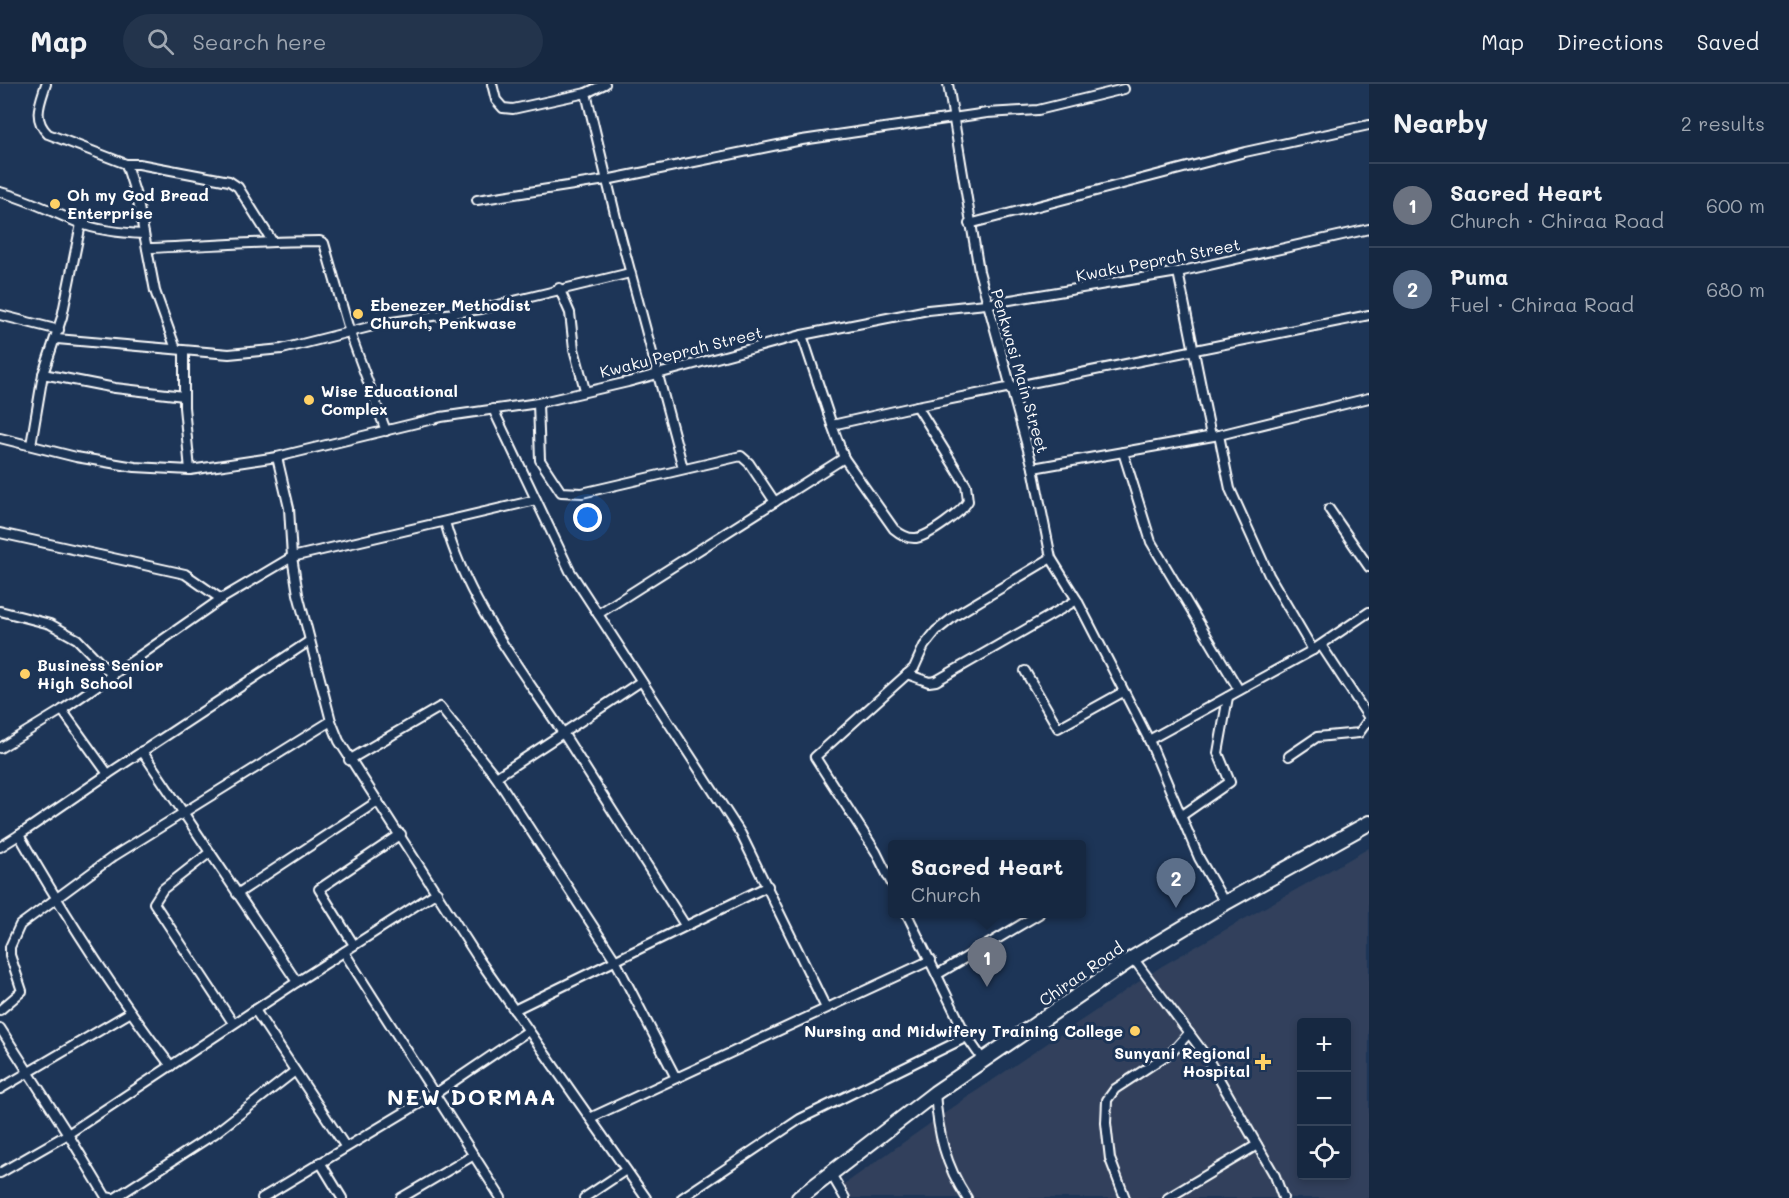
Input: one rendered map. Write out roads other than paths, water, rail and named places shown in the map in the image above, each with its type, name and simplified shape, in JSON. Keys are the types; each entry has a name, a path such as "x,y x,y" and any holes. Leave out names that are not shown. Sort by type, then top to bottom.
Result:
{"highway":[{"name":"Chiraa Road","path":"799,1198 935,1093 1133,958 1225,903 1369,823"}],"street":[{"path":"46,84 37,114 40,126 48,134 126,164 139,164 229,180 238,187 272,241"},
{"path":"492,84 496,100 503,108 513,110 586,93 604,84"},
{"name":"Penkwasi Main Street","path":"948,84 969,224 986,304 1033,468 1215,435 1369,398"},
{"path":"477,200 606,180 801,140 987,113 1038,110 1124,89"},
{"path":"586,93 630,273 683,468"},
{"path":"969,224 1245,152 1369,125"},
{"path":"126,164 138,202 155,291 180,350 190,470"},
{"path":"0,192 22,198 81,224 117,232 144,234"},
{"path":"31,445 43,374 57,339 81,224"},
{"name":"Kwaku Peprah Street","path":"0,438 76,457 135,467 190,470 277,457 441,417 538,402 659,374 802,335 928,310 986,304 1178,272 1369,229"},
{"path":"147,248 247,245 272,241 320,241 324,243 350,333 386,431"},
{"path":"1178,272 1193,350 1230,489 1269,575 1313,650"},
{"path":"57,339 229,354 260,351 350,333 386,323 481,309 559,288 630,273"},
{"path":"559,288 570,313 574,350 585,390"},
{"path":"0,315 59,330"},
{"path":"832,425 1369,315"},
{"path":"802,335 844,458 894,529 905,536 917,538 951,517 968,501 966,485 916,406"},
{"path":"43,374 116,388 184,396"},
{"path":"538,402 540,460 561,492 582,493 741,456 749,463 775,502"},
{"path":"493,409 570,571 640,682 741,834 826,1008"},
{"path":"1123,452 1151,542 1239,690"},
{"path":"277,457 289,508 292,557 308,642 331,720 349,760 528,1031 646,1198"},
{"path":"598,614 844,458"},
{"path":"1033,468 1051,558 1077,600 1149,740 1199,858 1225,903"},
{"path":"0,748 114,676 221,599 292,557 536,500"},
{"path":"1329,509 1369,567"},
{"path":"445,522 458,563 478,607 563,733 686,925"},
{"path":"0,533 186,574 221,599"},
{"path":"888,876 876,852 815,757 914,668 924,646 936,631 956,615 1051,558"},
{"path":"907,674 929,682 936,681 1077,600"},
{"path":"0,611 50,624 77,639 114,676"},
{"path":"1149,740 1313,650 1369,612"},
{"path":"0,848 308,642"},
{"path":"1289,756 1317,737 1359,733 1369,718 1321,645"},
{"path":"1025,671 1058,728 1123,692"},
{"path":"496,777 640,682"},
{"path":"1181,816 1230,782 1218,753 1228,697"},
{"path":"349,760 440,707 496,777 615,960 676,1078"},
{"path":"62,710 108,774"},
{"path":"0,1010 22,991 10,956 16,930 114,856 331,720"},
{"path":"142,752 297,982"},
{"path":"237,894 378,801"},
{"path":"354,945 320,889 400,834"},
{"path":"19,835 56,899 131,1012 171,1066"},
{"path":"209,853 163,889 154,903 233,1023"},
{"path":"514,1010 768,886"},
{"path":"0,1173 68,1134 233,1023 437,892"},
{"path":"910,918 967,1037 982,1060"},
{"path":"938,974 1032,918"},
{"path":"344,952 501,1198"},
{"path":"1133,958 1206,1056 1275,1176 1283,1198"},
{"path":"590,1118 931,960"},
{"path":"255,1010 345,1146"},
{"path":"0,1089 131,1012"},
{"path":"0,1028 109,1198 214,1134 295,1071"},
{"path":"262,1198 345,1146 435,1094 528,1031"},
{"path":"1125,1198 1110,1159 1106,1123 1107,1100 1115,1089 1173,1051 1189,1033"},
{"path":"682,1198 800,1119 967,1037"},
{"path":"935,1093 937,1122 944,1156 954,1179 967,1198"},
{"path":"1168,1198 1257,1145"},
{"path":"401,1198 474,1155"},
{"path":"320,1162 342,1198"},
{"path":"584,1198 626,1170"},
{"path":"831,1174 845,1198"}],"place":[{"name":"Oh my God Bread Enterprise","path":"55,204"},
{"name":"Ebenezer Methodist Church, Penkwase","path":"358,314"},
{"name":"Wise Educational Complex","path":"309,400"},
{"name":"Business Senior High School","path":"25,674"},
{"name":"Puma","path":"1176,908"},
{"name":"Sacred Heart","path":"987,987"},
{"name":"Nursing and Midwifery Training College","path":"1135,1031"},
{"name":"Sunyani Regional Hospital","path":"1263,1062"}],"district":[{"name":"NEW DORMAA","path":"472,1097"}]}
